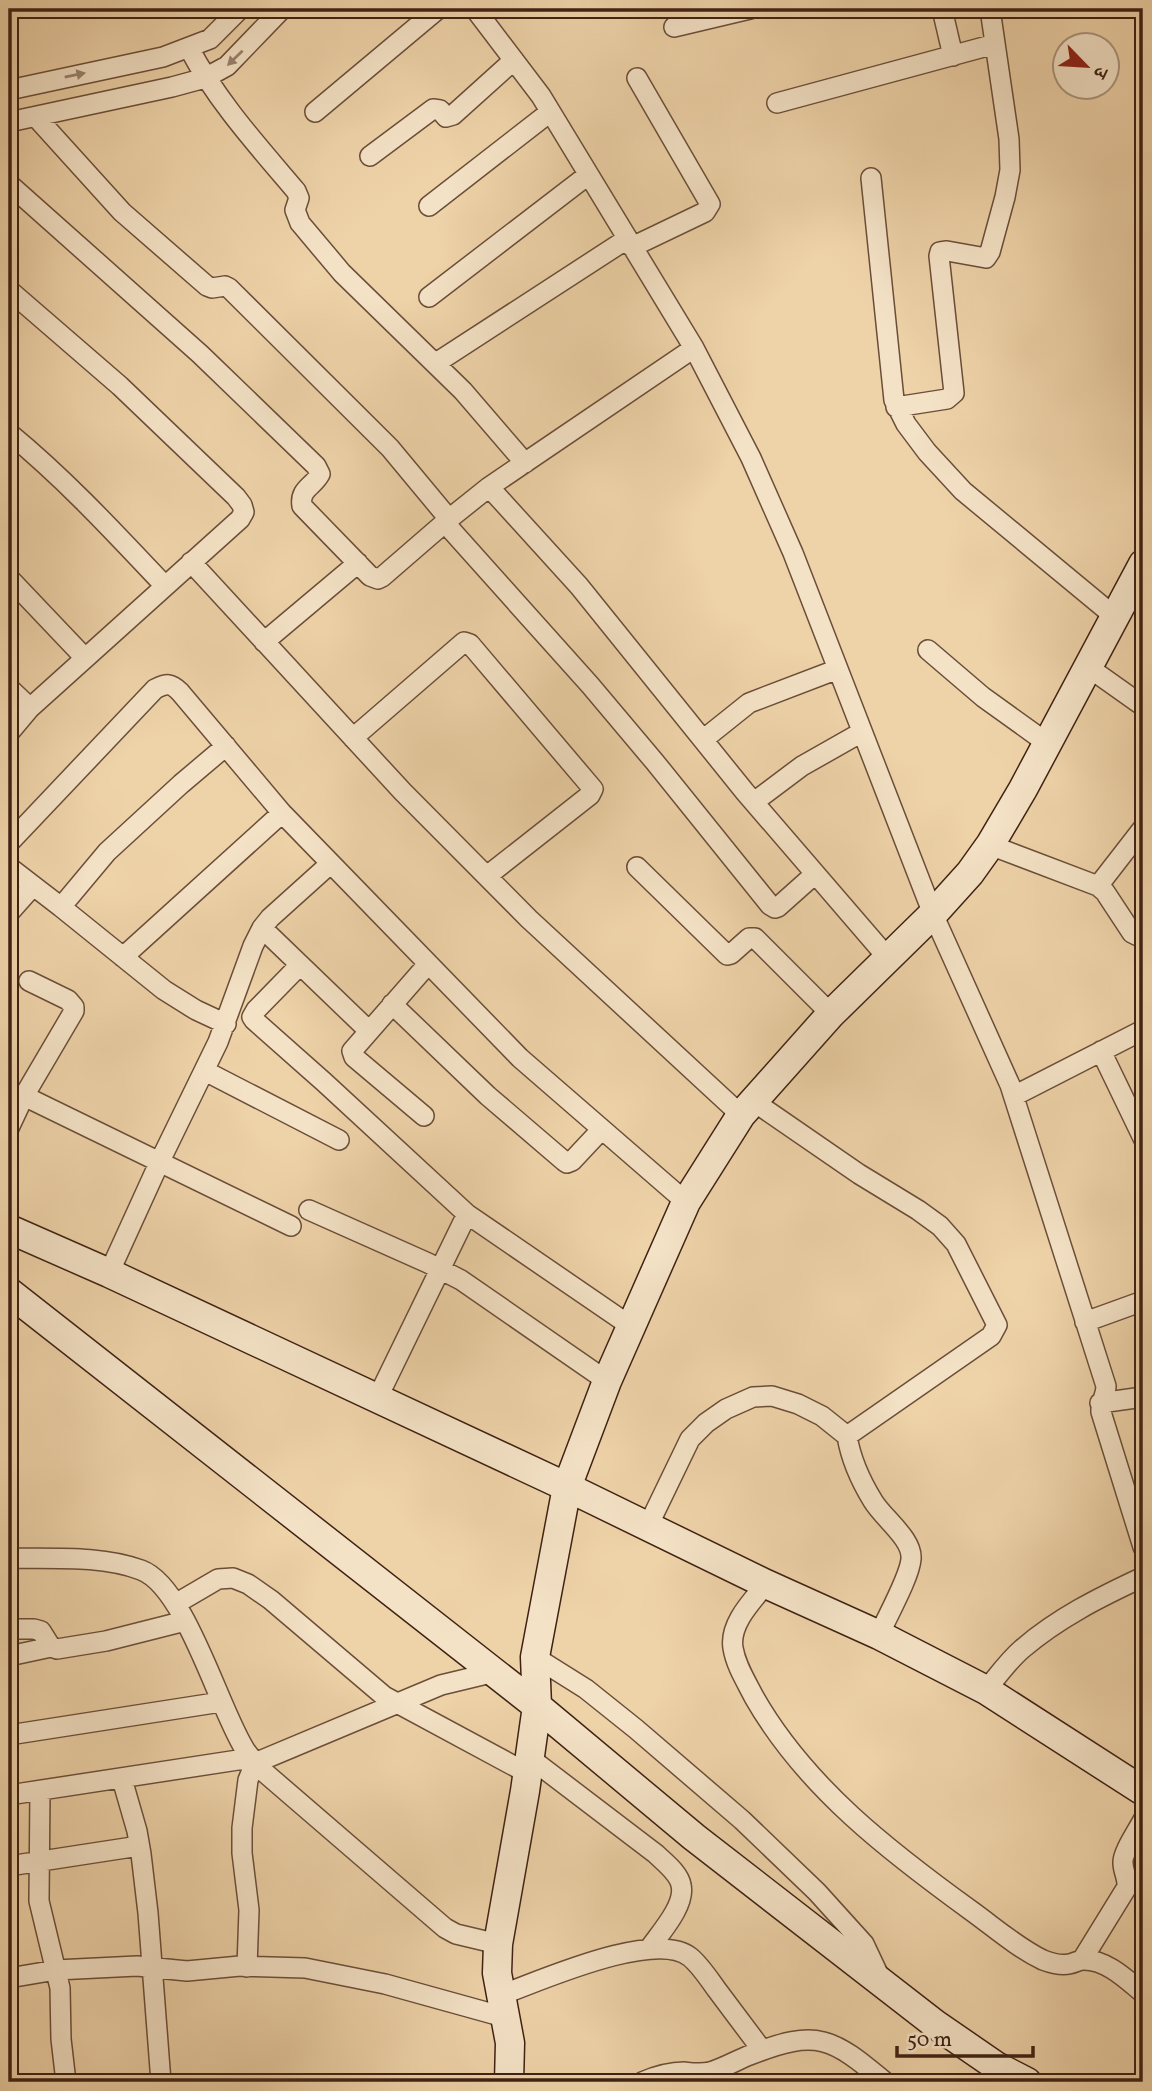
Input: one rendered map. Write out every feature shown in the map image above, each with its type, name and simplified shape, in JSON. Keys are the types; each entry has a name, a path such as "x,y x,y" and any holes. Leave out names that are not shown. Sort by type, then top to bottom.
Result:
{"street":[{"path":"9,90 150,61 189,48 210,39 240,9"},
{"path":"9,122 205,78 227,66 282,9"},
{"path":"315,112 438,9"},
{"path":"475,9 541,96 694,348 751,457 793,553 933,914 1014,1097 1106,1386 1100,1403 1101,1412 1142,1536"},
{"path":"674,27 750,9"},
{"path":"942,9 953,56"},
{"path":"896,408 947,399 954,393 940,252 986,258 1000,218 1010,170 1009,139 990,9"},
{"path":"776,103 995,44"},
{"path":"189,48 205,78 231,114 296,191 299,198 295,210 300,223 342,273 387,319 436,363 525,463"},
{"path":"370,156 433,109 440,110 446,117 453,115 514,60"},
{"path":"436,363 629,243 705,212 710,204 637,78"},
{"path":"429,206 550,111"},
{"path":"36,117 122,212 207,286 225,286 390,448 447,521 606,704 770,905 778,907 816,874"},
{"path":"429,297 588,175"},
{"path":"871,178 896,408 927,452 962,491 1114,616"},
{"path":"9,184 200,354 316,466 320,474 304,491 302,506 370,576 378,579 489,487 694,348"},
{"path":"9,290 120,386 242,505 244,512 240,519 30,708 9,733"},
{"path":"9,433 85,501 164,585"},
{"path":"489,487 579,586 754,802 887,957"},
{"path":"191,562 353,738 539,928 747,1108 918,1210 940,1226 956,1244 997,1325 991,1336 847,1436"},
{"path":"264,642 358,563"},
{"path":"509,2082 510,2043 497,1973 498,1944 537,1706 534,1657 567,1487 607,1381 686,1202 747,1108 831,1014 933,914 970,873 990,845 1143,564"},
{"path":"9,578 85,658"},
{"path":"353,738 464,642 470,644 593,789 590,795 487,876"},
{"path":"928,650 983,697 1047,743"},
{"path":"1088,667 1143,706"},
{"path":"704,739 750,703 838,669"},
{"path":"9,843 156,689 165,684 172,685 282,813 520,1058 686,1202"},
{"path":"9,688 30,708"},
{"path":"754,802 809,761 862,732"},
{"path":"61,907 107,852 226,746"},
{"path":"123,957 282,813"},
{"path":"1098,886 1143,828"},
{"path":"990,845 1098,886 1105,892 1132,933 1138,936 1143,934"},
{"path":"109,1273 226,1024 253,946 262,928 330,864"},
{"path":"9,867 164,990 195,1010 226,1024"},
{"path":"637,867 727,955 732,954 749,938 755,938 831,1014"},
{"path":"9,913 33,886"},
{"path":"262,928 368,1030"},
{"path":"424,1116 352,1054 353,1047 428,964"},
{"path":"300,965 256,1010 252,1017 254,1020 467,1214 632,1327"},
{"path":"9,1128 24,1096 74,1012 74,1007 68,1000 29,981"},
{"path":"392,1004 488,1096 567,1163 602,1129"},
{"path":"1014,1097 1143,1030"},
{"path":"1101,1051 1143,1138"},
{"path":"205,1071 339,1140"},
{"path":"24,1096 291,1226"},
{"path":"309,1210 461,1280 607,1381"},
{"path":"377,1399 467,1214"},
{"path":"9,1229 567,1487 766,1584 879,1634 985,1690 1143,1791"},
{"path":"9,1292 495,1672 694,1837 935,2024 996,2066 1027,2082"},
{"path":"1085,1322 1143,1301"},
{"path":"648,1527 690,1439 706,1423 726,1409 753,1397 772,1396 798,1404 822,1416 847,1436 861,1481 874,1504 910,1549 910,1566 879,1634"},
{"path":"1100,1403 1143,1397"},
{"path":"9,1558 75,1558 142,1570 156,1578 181,1612 221,1702 243,1747 253,1760 438,1923 456,1934 498,1944"},
{"path":"985,1690 1019,1651 1063,1618 1107,1593 1143,1577"},
{"path":"9,1656 51,1647 106,1641 181,1612 218,1579 233,1578 247,1584 271,1600 374,1689 398,1704 529,1765 656,1854 673,1871 681,1884 680,1902 649,1949"},
{"path":"766,1584 743,1613 734,1631 732,1646 740,1671 768,1722 804,1768 838,1804 919,1873 1032,1954 1057,1965 1093,1960 1106,1965 1143,1993"},
{"path":"9,1629 41,1631 51,1647"},
{"path":"534,1657 596,1697 742,1820 817,1892 864,1944 882,1982"},
{"path":"9,1795 253,1760 441,1685 495,1672"},
{"path":"9,1735 221,1702"},
{"path":"247,1967 249,1910 242,1853 242,1828 253,1760"},
{"path":"122,1779 139,1846 148,1913 161,2082"},
{"path":"40,1791 39,1901 60,1988 61,2039 66,2082"},
{"path":"1082,1960 1126,1887 1128,1880 1123,1863 1124,1856 1143,1820"},
{"path":"9,1866 139,1846"},
{"path":"9,1978 56,1970 137,1966 187,1971 247,1967 305,1968 502,2006 600,1958 649,1949 675,1949 690,1957 705,1974 762,2050"},
{"path":"642,2082 671,2073 711,2072 762,2050 794,2041 810,2040 830,2043 845,2050 885,2082"}]}
